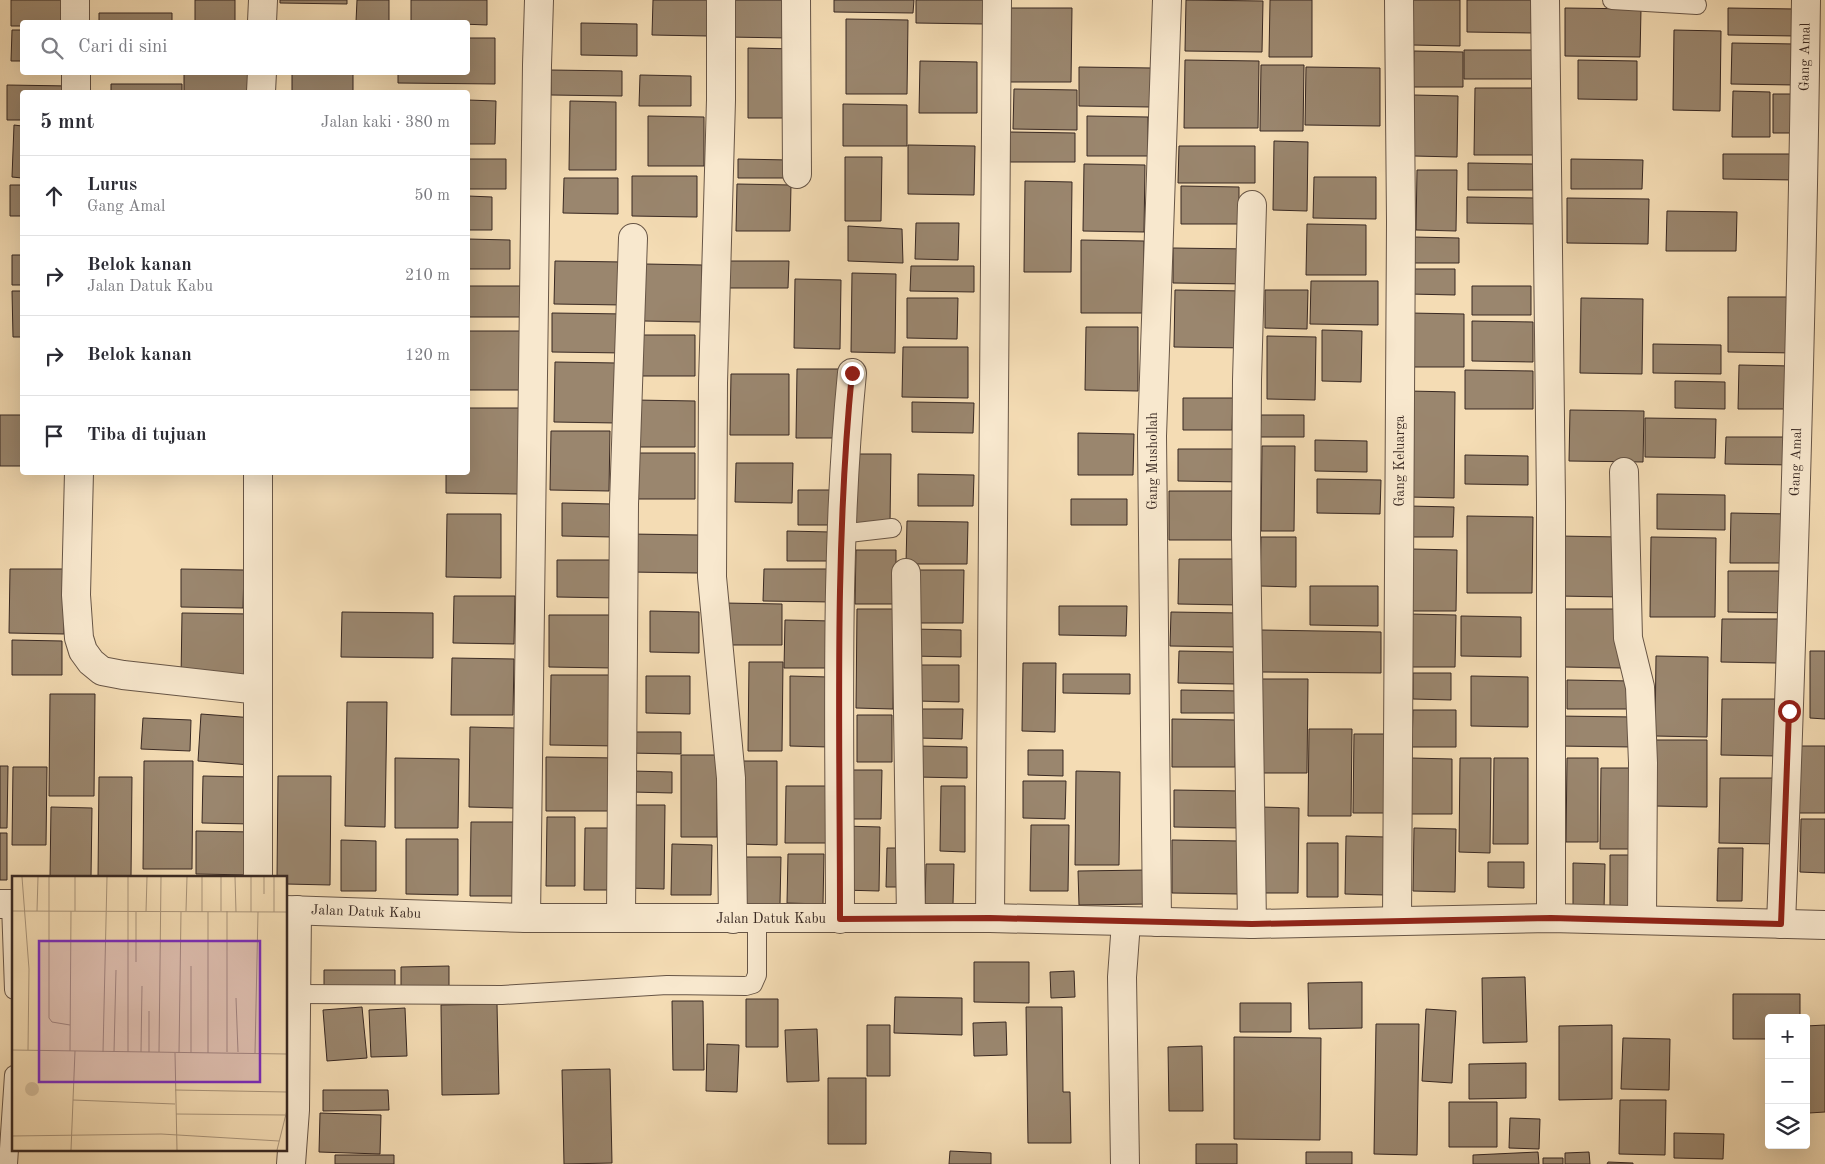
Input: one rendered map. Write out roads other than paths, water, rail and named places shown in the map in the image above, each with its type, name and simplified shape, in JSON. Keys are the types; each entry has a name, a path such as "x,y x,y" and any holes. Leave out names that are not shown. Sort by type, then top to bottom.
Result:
{"street":[{"path":"75,0 75,20"},
{"path":"262,20 263,0"},
{"path":"526,918 539,0"},
{"path":"721,0 722,100 713,383 712,577 745,919"},
{"path":"796,0 797,174"},
{"path":"990,918 997,0"},
{"name":"Gang Mushollah","path":"1157,922 1152,436 1167,0"},
{"name":"Gang Keluarga","path":"1397,921 1401,242 1398,0"},
{"path":"1545,0 1551,502 1551,918"},
{"name":"Gang Amal","path":"1781,924 1802,259 1806,0"},
{"path":"76,75 76,90"},
{"path":"261,90 262,75"},
{"path":"1252,205 1247,380 1246,535 1252,924"},
{"path":"621,918 624,504 633,238"},
{"path":"840,919 840,534 845,438 852,373"},
{"path":"1624,472 1628,638 1640,687 1643,763 1642,920"},
{"path":"79,475 76,595 79,638 83,651 90,662 102,671 123,675 258,690"},
{"path":"258,475 258,876"},
{"path":"906,573 911,918"},
{"path":"291,910 295,994 291,1164"},
{"name":"Jalan Datuk Kabu","path":"291,910 526,918 990,918 1125,931 1157,922 1252,924 1551,918 1825,925"},
{"path":"1125,931 1122,977 1125,1164"}],"lane":[{"path":"1612,0 1698,4"},
{"path":"840,534 892,528"},
{"path":"8,904 12,961"},
{"path":"295,994 502,995 667,986 746,986 753,984 757,975 745,919"},
{"path":"8,1164 9,1085"}]}
